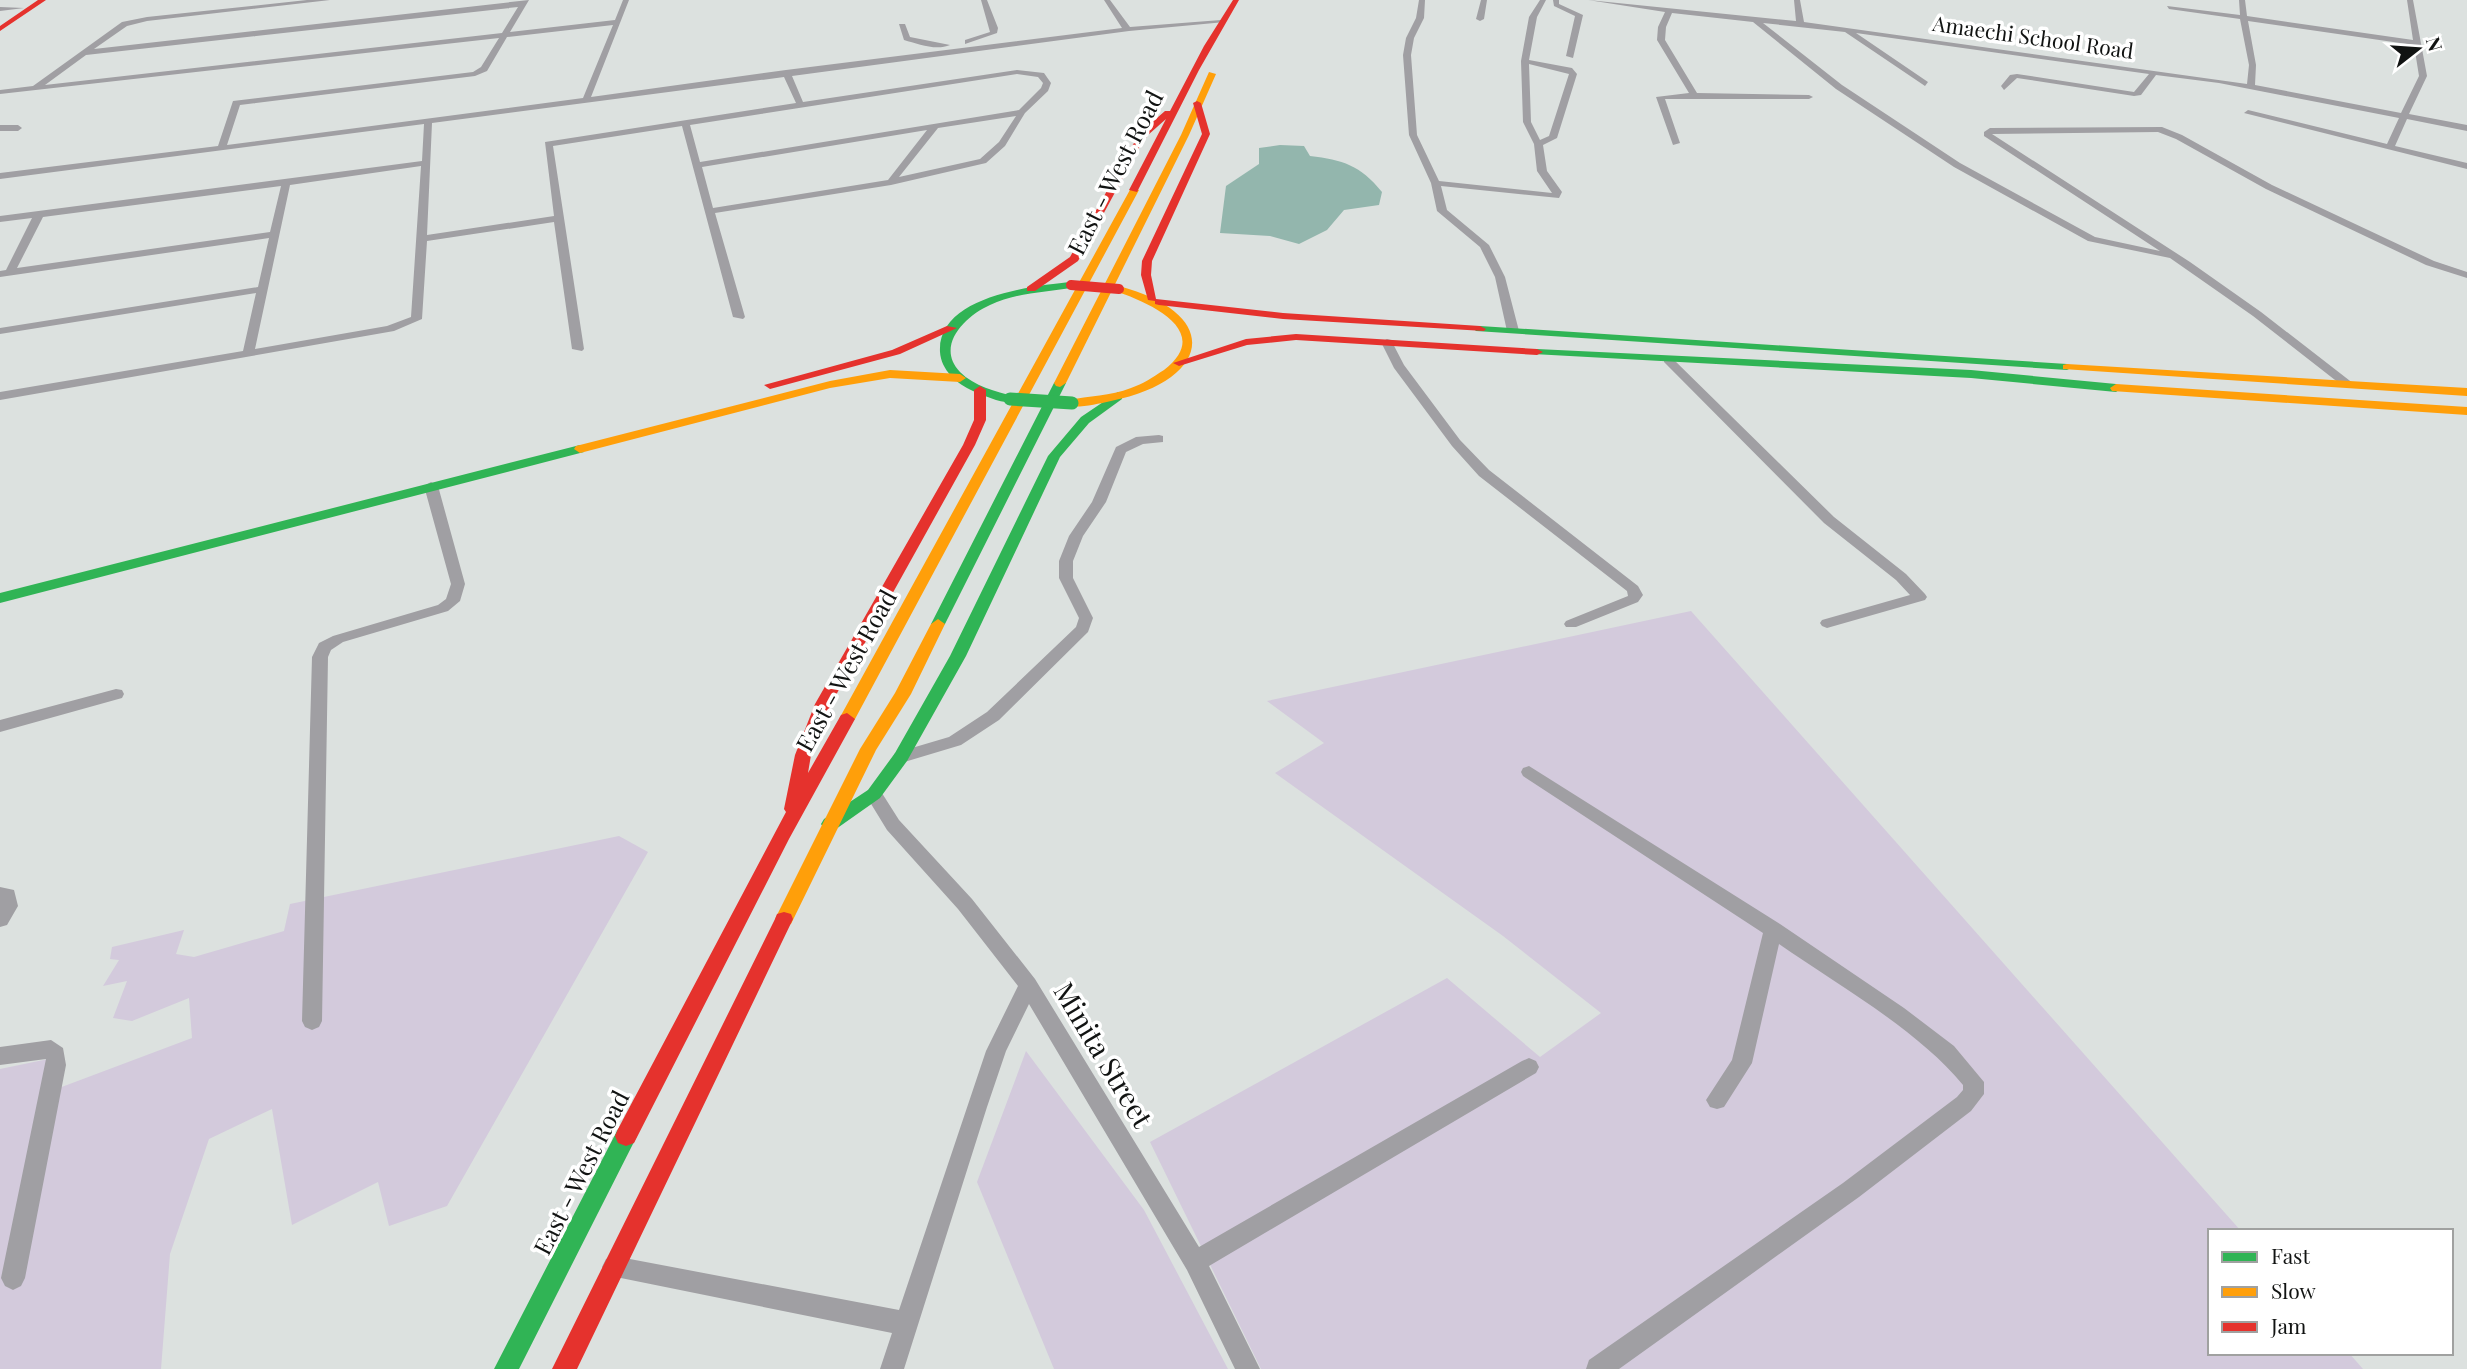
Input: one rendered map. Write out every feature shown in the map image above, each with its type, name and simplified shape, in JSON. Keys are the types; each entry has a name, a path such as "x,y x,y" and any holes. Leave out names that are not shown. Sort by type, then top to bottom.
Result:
{"main road":[{"path":"0,29 43,0"},
{"name":"East - West Road","path":"506,1369 793,815 1164,135 1176,105 1221,22 1236,0"},
{"name":"East - West Road","path":"564,1369 830,824 868,749 903,694 1185,135 1197,103 1250,0"},
{"path":"0,22 26,4"},
{"path":"1179,363 1188,347 1186,327 1176,313 1156,300 1146,275 1147,261 1206,134 1197,103"},
{"path":"1031,289 1074,258 1136,146 1145,133 1176,105"},
{"path":"0,583 504,456 896,352 951,328 966,314 987,302 1031,289 1071,285 1119,289 1156,300 1258,313 2467,391"},
{"path":"951,328 944,343 944,354 947,364 960,378 980,390 1010,399 1072,403 1118,396 1154,382 1179,363 1227,347 1267,339 1296,337 1668,360 1971,374 2143,391 2467,411"},
{"path":"0,598 866,377 915,375 960,378"},
{"path":"793,815 795,778 805,744 827,696 969,445 981,420 980,390"},
{"path":"830,824 874,794 901,757 958,656 1055,456 1085,420 1118,396"}],"street":[{"path":"33,89 125,24 147,19 327,0"},
{"path":"586,100 626,0"},
{"path":"902,26 907,38 915,42 943,45 974,41 993,33 994,28 984,0"},
{"path":"1107,0 1124,26 1129,29"},
{"path":"1422,0 1420,18 1410,37 1407,55 1413,135 1436,183 1442,211 1484,244 1500,277 1513,331"},
{"path":"1480,19 1484,0"},
{"path":"1436,183 1556,196 1557,191 1542,171 1538,144 1527,122 1525,61 1533,17 1543,0"},
{"path":"1556,0 1560,8 1579,15 1570,56"},
{"name":"Amaechi School Road","path":"1591,0 1669,11 1846,29 2251,87 2467,128"},
{"path":"1797,0 1800,23"},
{"path":"2242,0 2242,18 2254,72 2251,87"},
{"path":"2390,145 2423,76 2410,0"},
{"path":"83,53 525,2"},
{"path":"222,148 236,103 475,74 484,69 525,2"},
{"path":"0,9 26,4"},
{"path":"2169,7 2418,43"},
{"path":"1669,11 1662,27 1661,40 1694,95"},
{"path":"1754,19 1839,87 1957,164 2041,213 2092,239 2179,259"},
{"path":"0,92 618,22"},
{"path":"0,176 786,72 1129,29 1221,22"},
{"path":"1846,29 1925,84"},
{"path":"1525,61 1569,70 1573,74 1553,138 1538,144"},
{"path":"786,72 801,106"},
{"path":"578,349 548,144 1017,72 1041,75 1047,83 1045,89 1022,112 1002,144 983,161 891,183 710,211"},
{"path":"2004,89 2013,77 2017,76 2134,94 2138,93 2153,74"},
{"path":"1676,142 1660,97 1809,97"},
{"path":"696,164 1022,112"},
{"path":"2248,113 2390,145 2467,166"},
{"path":"0,396 390,329 416,319 428,121"},
{"path":"685,122 739,317"},
{"path":"891,183 935,126"},
{"path":"0,128 19,128"},
{"path":"2348,384 2257,314 2179,259 1987,134 1990,131 2159,129 2306,205 2430,263 2467,275"},
{"path":"0,219 426,163"},
{"path":"248,353 286,183"},
{"path":"5,273 39,214"},
{"path":"422,239 559,218"},
{"path":"5,273 274,234"},
{"path":"0,331 262,289"},
{"path":"1387,342 1398,366 1456,443 1484,474 1572,539 1633,589 1636,595 1633,599 1572,624"},
{"path":"1668,360 1829,520 1901,577 1920,597 1827,623"},
{"path":"901,757 955,741 993,716 1083,629 1086,618 1066,578 1066,561 1076,536 1099,502 1121,450 1140,440 1159,439"},
{"path":"313,1021 320,657 324,648 338,639 433,611 453,601 458,584 431,486"},
{"path":"0,726 116,694"},
{"path":"1530,772 1773,929 1949,1054 1975,1082 1973,1094 1964,1104 1851,1190 1598,1369"},
{"name":"Minita Street","path":"874,794 893,825 965,904 1028,985 1195,1262 1248,1369"},
{"path":"0,894 7,895 9,906 0,920"},
{"path":"1717,1100 1742,1063 1773,929"},
{"path":"892,1369 979,1096 996,1051 1028,985"},
{"path":"0,1056 51,1049 56,1054 57,1065 13,1278"},
{"path":"1195,1262 1529,1067"},
{"path":"614,1267 907,1324"}],"shaded area":[{"path":"1304,146 1310,156 1350,165 1382,192 1379,205 1344,210 1327,230 1299,244 1270,236 1220,233 1226,186 1259,164 1259,148"},
{"path":"1691,611 2239,1229 2208,1229 2208,1355 2351,1355 2363,1369 1261,1369 1150,1142 1447,978 1540,1057 1601,1013 1503,936 1275,773 1324,743 1267,701"},
{"path":"619,836 648,852 447,1206 389,1226 378,1182 292,1225 272,1109 209,1139 170,1254 161,1369 0,1369 0,1069 58,1057 59,1088 192,1038 189,998 132,1021 113,1018 127,981 103,986 119,960 110,959 112,947 184,930 176,954 194,957 284,931 290,904"},
{"path":"1026,1051 1144,1210 1228,1369 1054,1369 977,1182"}],"traffic: fast":[{"path":"1010,399 975,388 956,374 949,366 946,355 946,342 950,332 969,312 995,298 1033,289 1071,285"},
{"path":"1480,329 2067,367"},
{"path":"1537,352 1971,374 2116,388"},
{"path":"938,624 1060,383"},
{"path":"830,824 874,794 901,757 958,656 1054,456 1085,420 1118,396"},
{"path":"1010,399 1072,403"},
{"path":"0,598 580,449"},
{"path":"506,1369 626,1136"}],"traffic: slow":[{"path":"1060,383 1185,135 1212,74"},
{"path":"847,719 1134,190"},
{"path":"1072,403 1115,396 1146,386 1176,366 1186,351 1188,338 1182,325 1171,313 1138,295 1119,289"},
{"path":"2067,367 2467,392"},
{"path":"580,449 830,385 890,374 960,378"},
{"path":"2116,388 2467,411"},
{"path":"784,919 868,749 903,694 938,624"}],"traffic: jam":[{"path":"0,29 43,0"},
{"path":"1134,190 1195,70 1236,0"},
{"path":"1152,298 1146,275 1147,261 1206,134 1197,103"},
{"path":"1031,289 1074,259 1136,146 1145,133 1168,113"},
{"path":"1071,285 1119,289"},
{"path":"1159,302 1283,316 1480,329"},
{"path":"770,385 896,352 951,328"},
{"path":"1179,363 1246,342 1296,337 1537,352"},
{"path":"793,809 803,755 823,704 969,445 980,420 980,390"},
{"path":"626,1136 780,838 847,719"},
{"path":"564,1369 784,919"}]}
